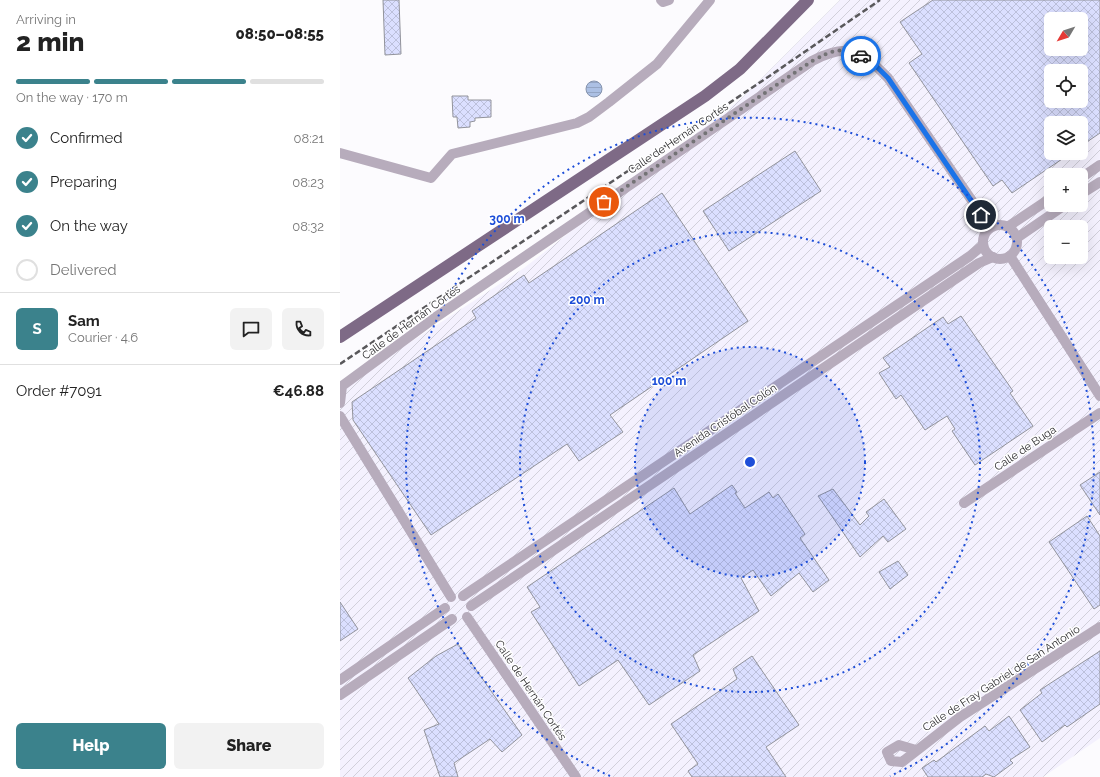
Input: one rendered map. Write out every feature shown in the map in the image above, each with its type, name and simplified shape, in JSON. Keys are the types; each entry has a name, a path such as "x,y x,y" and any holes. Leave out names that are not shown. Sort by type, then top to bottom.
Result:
{"main road":[{"path":"340,337 705,96 740,68 808,0"}],"street":[{"path":"661,0 664,2 668,0"},
{"path":"340,153 431,178 452,154 577,123 589,117 657,64 710,0"},
{"name":"Calle de Hernán Cortés","path":"340,403 342,386 436,317 812,61 831,52 850,50 871,61 888,78 990,228"},
{"path":"1088,173 1100,165"},
{"path":"1088,190 1100,182"},
{"path":"1009,226 1044,203"},
{"path":"1018,238 1055,212"},
{"path":"999,224 1009,226 1018,238 1017,248 1010,256 1004,259 993,258 985,250 983,245 984,235 990,228 999,224"},
{"name":"Avenida Cristóbal Colón","path":"463,596 970,256 983,245"},
{"path":"1010,256 1100,396"},
{"name":"Avenida Cristóbal Colón","path":"471,606 979,263 993,258"},
{"name":"Calle de Buga","path":"964,503 1100,413"},
{"path":"340,416 451,597"},
{"path":"445,608 452,619 460,621 470,614 471,606 467,598 463,596 451,597"},
{"path":"340,680 445,608 451,597"},
{"name":"Calle de Hernán Cortés","path":"467,617 576,777"},
{"path":"340,695 452,619"},
{"name":"Calle de Fray Gabriel de San Antonio","path":"916,750 960,717 1100,627"}],"shaded area":[{"path":"840,0 1100,0 1100,738 1043,777 340,777 340,391 360,375 524,268 743,97"}],"water":[{"path":"591,81 597,81 602,86 600,95 597,97 591,97 586,92 586,86"}],"building":[{"path":"383,0 399,0 401,54 385,55"},
{"path":"933,0 1100,0 1100,133 1088,141 1088,116 1044,116 1044,160 1061,160 1049,168 1044,168 1044,171 1012,193 1002,180 993,186 909,63 922,54 900,22"},
{"path":"452,96 468,96 468,100 491,100 491,117 475,118 475,121 470,122 470,127 458,128 457,117 453,117"},
{"path":"795,151 821,191 729,251 703,211"},
{"path":"662,193 748,321 610,415 623,432 579,461 567,444 431,535 353,420 352,402 476,318 472,311 524,275 529,283"},
{"path":"961,316 1013,391 1010,393 1033,426 975,465 952,431 955,429 947,416 925,430 901,395 896,399 879,373 890,367 883,358 943,317 948,324"},
{"path":"1100,472 1100,515 1080,485"},
{"path":"732,485 737,492 735,493 745,508 769,492 773,498 778,494 805,534 800,538 829,580 813,592 799,573 771,596 753,570 741,578 759,611 693,655 700,671 649,705 618,660 579,686 531,612 540,607 527,587 674,488 690,514"},
{"path":"833,489 860,525 869,516 866,512 884,499 906,529 888,542 883,536 860,557 818,496"},
{"path":"1087,516 1100,536 1100,605 1094,609 1049,542"},
{"path":"898,561 908,575 890,589 879,572"},
{"path":"340,602 358,629 340,641"},
{"path":"458,644 522,735 502,752 490,739 454,763 458,777 440,777 424,730 439,724 408,678 436,656"},
{"path":"1100,651 1100,704 1067,727 1065,725 1042,742 1020,710 1042,693 1040,690"},
{"path":"752,656 799,725 766,747 786,777 692,777 688,771 698,764 671,724 737,679 733,669"},
{"path":"1009,716 1030,747 1010,760 1013,763 994,777 986,774 982,777 928,777 922,768 934,760 936,762 985,726 989,731"}],"railway":[{"path":"340,364 771,75 880,0"}],"way so far":[{"path":"604,202 812,61 831,52 850,50 861,56"}],"route":[{"path":"861,56 871,61 888,78 981,215"}]}
